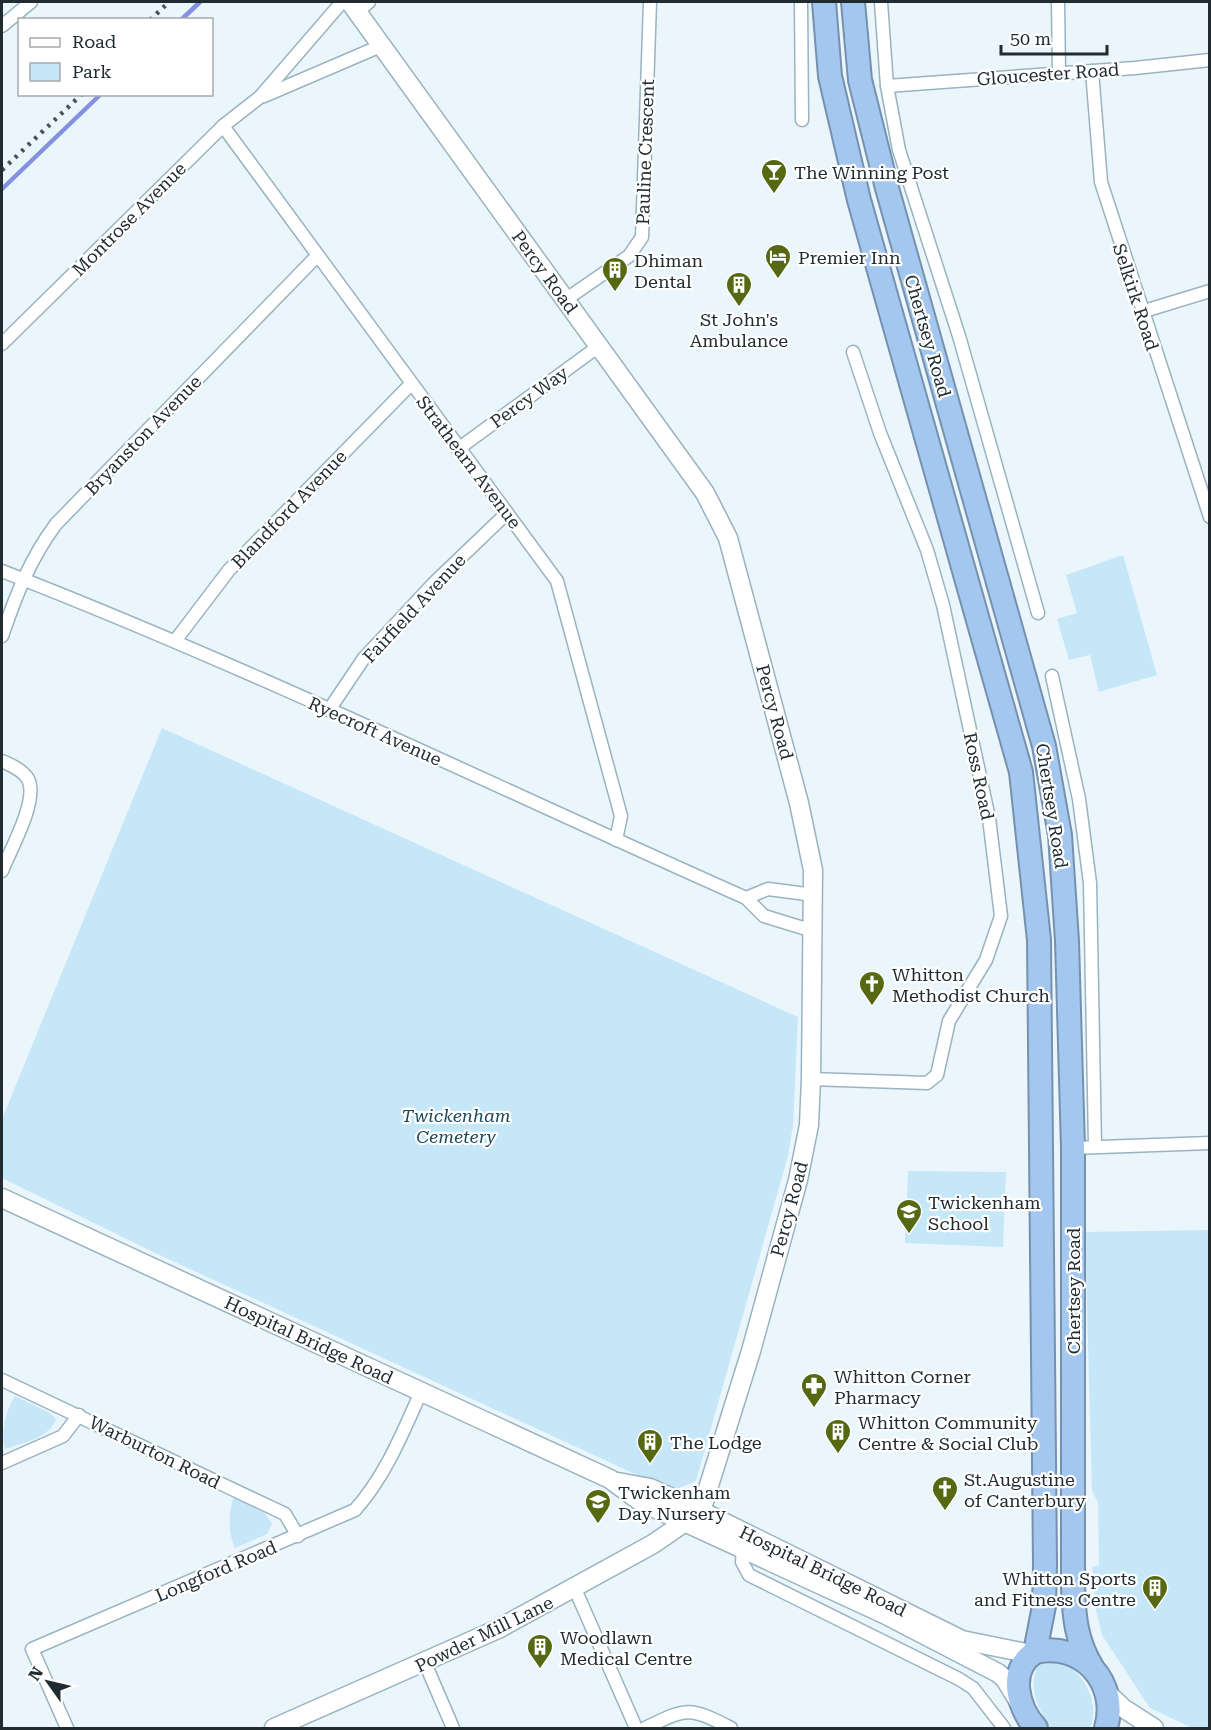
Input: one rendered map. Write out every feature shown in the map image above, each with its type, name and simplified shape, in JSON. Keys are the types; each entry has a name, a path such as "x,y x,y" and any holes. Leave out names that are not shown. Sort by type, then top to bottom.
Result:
{"highway":[{"name":"Chertsey Road","path":"824,2 830,75 859,200 1018,761 1029,827 1040,940 1045,1564 1044,1606 1033,1653 1022,1668 1018,1687 1019,1702"},
{"name":"Chertsey Road","path":"853,2 860,80 887,188 1044,746 1060,835 1067,940 1073,1148 1072,1587 1077,1634 1083,1653 1103,1689 1108,1706 1106,1728"},
{"path":"1033,1653 1068,1651 1092,1667"},
{"path":"1019,1702 1036,1728"}],"street":[{"path":"2,26 31,2"},
{"name":"Montrose Avenue","path":"2,344 223,126 260,97 342,2"},
{"name":"Pauline Crescent","path":"565,300 629,256 642,237 650,2"},
{"path":"801,2 802,120"},
{"name":"Chertsey Road","path":"881,2 886,86 899,150 959,336 1038,613"},
{"path":"1058,2 1059,73"},
{"name":"Percy Road","path":"359,5 383,45 705,493 728,538 807,833 814,895 809,1125 798,1180 751,1351 701,1511"},
{"name":"Montrose Avenue","path":"260,97 383,45"},
{"name":"Gloucester Road","path":"886,86 1209,60"},
{"name":"Selkirk Road","path":"1092,71 1101,182 1141,312 1209,517"},
{"name":"Strathearn Avenue","path":"223,126 557,582 621,816 616,840"},
{"name":"Bryanston Avenue","path":"2,636 22,579 35,553 56,524 318,256"},
{"path":"1141,312 1209,291"},
{"name":"Percy Way","path":"458,449 599,346"},
{"name":"Ross Road","path":"811,1079 927,1083 937,1075 949,1021 986,960 1001,916 989,818 943,605 927,550 880,433 854,352"},
{"name":"Blandford Avenue","path":"175,641 229,570 411,384"},
{"name":"Fairfield Avenue","path":"329,710 364,658 507,513"},
{"name":"Ryecroft Avenue","path":"2,571 175,641 746,898 764,916 813,932"},
{"name":"Chertsey Road","path":"1052,676 1079,799 1090,883 1095,1146"},
{"path":"2,761 15,767 27,778 32,790 29,804 2,871"},
{"path":"746,898 768,889 814,895"},
{"path":"1073,1148 1209,1143"},
{"name":"Hospital Bridge Road","path":"2,1198 616,1482 641,1502 743,1550 923,1627 962,1640 1033,1653"},
{"name":"Warburton Road","path":"2,1380 285,1514 298,1536"},
{"name":"Longford Road","path":"67,1728 32,1648 355,1510 375,1486 391,1459 421,1392"},
{"path":"2,1463 63,1436 79,1415"},
{"name":"Hospital Bridge Road","path":"616,1482 650,1488 701,1511 923,1627 998,1673 1019,1702"},
{"path":"686,1523 701,1511"},
{"name":"Powder Mill Lane","path":"274,1728 425,1663 575,1588 686,1523"},
{"name":"Hospital Bridge Road","path":"743,1550 742,1562 749,1575 909,1654 923,1627"},
{"path":"575,1588 636,1728"},
{"path":"909,1654 973,1688 1004,1728"},
{"path":"425,1663 453,1728"},
{"path":"1103,1689 1123,1708 1154,1728"},
{"path":"645,1728 681,1711 706,1715 731,1728"}],"green space":[{"path":"1123,555 1157,675 1099,692 1090,655 1069,660 1057,619 1077,613 1066,575"},
{"name":"Twickenham Cemetery","path":"162,728 798,1017 793,1126 788,1156 696,1481 672,1491 153,1252 2,1178 2,1119"},
{"path":"908,1171 1006,1172 1003,1247 905,1243"},
{"path":"1209,1230 1210,1728 1192,1728 1150,1708 1102,1635 1096,1610 1092,1567 1099,1565 1098,1502 1092,1491 1085,1232"},
{"path":"15,1396 48,1412 56,1419 48,1431 42,1435 5,1449 3,1436 5,1422"},
{"path":"234,1496 262,1509 272,1524 267,1534 235,1548 230,1522"},
{"path":"1041,1661 1064,1661 1084,1682 1092,1700 1093,1718 1090,1728 1051,1728 1048,1725 1033,1686"}],"waterway":[{"path":"183,18 200,2"},
{"path":"2,189 99,96"}],"railway":[{"path":"152,18 169,2"},
{"path":"2,170 80,96"}],"place":[{"name":"The Winning Post","path":"774,195"},
{"name":"Premier Inn","path":"778,280"},
{"name":"Dhiman Dental","path":"615,293"},
{"name":"St John's Ambulance","path":"739,308"},
{"name":"Whitton Methodist Church","path":"872,1007"},
{"name":"Twickenham School","path":"909,1235"},
{"name":"Whitton Corner Pharmacy","path":"814,1409"},
{"name":"Whitton Community Centre & Social Club","path":"838,1455"},
{"name":"The Lodge","path":"650,1465"},
{"name":"St.Augustine of Canterbury","path":"945,1512"},
{"name":"Twickenham Day Nursery","path":"598,1525"},
{"name":"Whitton Sports and Fitness Centre","path":"1155,1611"},
{"name":"Woodlawn Medical Centre","path":"540,1670"}]}
